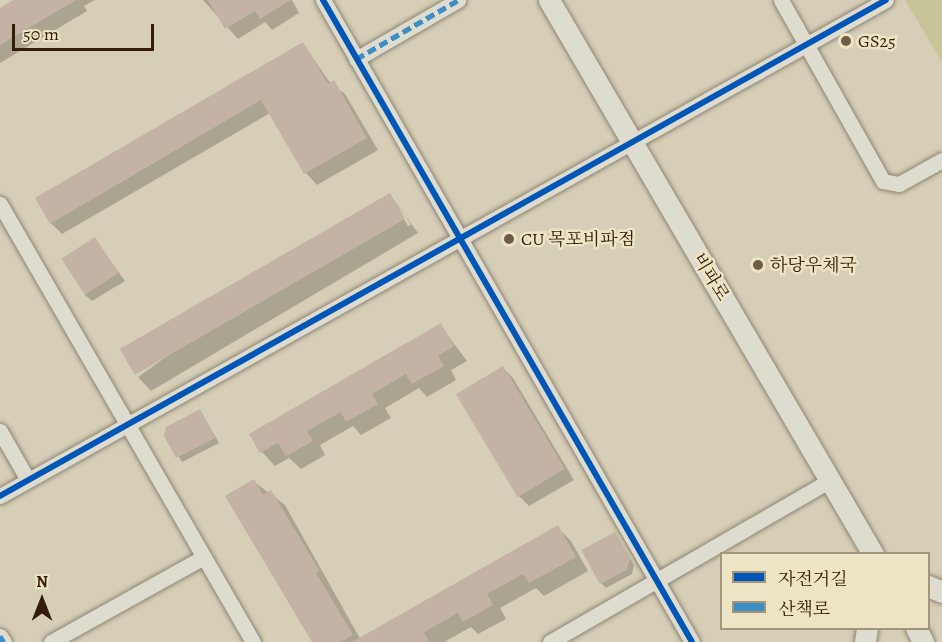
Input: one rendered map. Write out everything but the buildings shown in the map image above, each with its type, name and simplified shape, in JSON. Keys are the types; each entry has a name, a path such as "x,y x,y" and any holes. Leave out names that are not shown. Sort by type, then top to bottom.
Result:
{"street":[{"path":"323,0 693,642"},
{"path":"356,58 458,0"},
{"name":"비파로","path":"549,0 832,479 863,543"},
{"path":"781,0 883,181 899,184 942,160"},
{"path":"0,496 885,0"},
{"path":"0,204 253,642"},
{"path":"0,431 28,480"},
{"path":"550,642 832,479"},
{"path":"863,543 882,552"},
{"path":"51,642 204,557"},
{"path":"0,636 4,642"}],"shaded area":[{"path":"905,0 942,0 942,62"}],"marked path":[{"path":"356,59 458,0"},
{"path":"0,636 4,642"}],"cycle path":[{"path":"323,0 692,642"},
{"path":"0,496 886,0"}],"place":[{"name":"GS25","path":"846,41"},
{"name":"CU 목포비파점","path":"509,239"},
{"name":"하당우체국","path":"758,265"}]}
